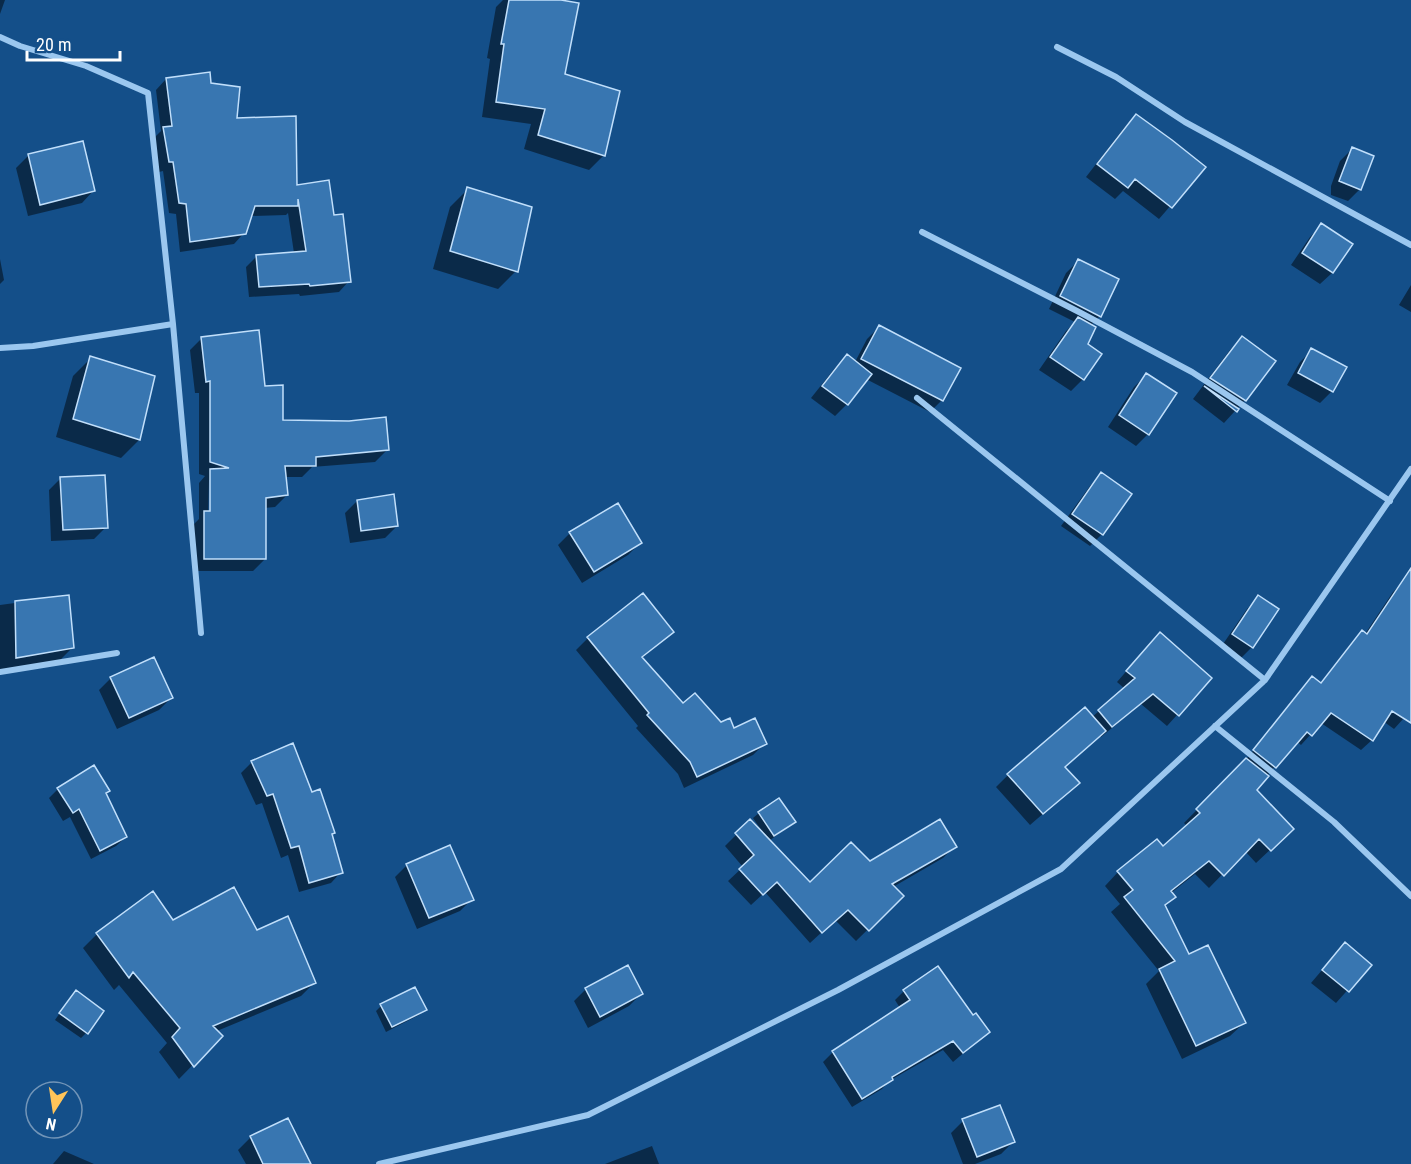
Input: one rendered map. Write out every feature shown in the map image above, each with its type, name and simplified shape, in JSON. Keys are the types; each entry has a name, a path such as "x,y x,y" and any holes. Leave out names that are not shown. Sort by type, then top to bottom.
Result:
{"street":[{"path":"0,37 20,46 86,66 148,93 173,324 201,633"},
{"path":"1057,47 1116,77 1185,122 1411,244"},
{"path":"921,232 1192,372 1390,501"},
{"path":"0,348 33,346 173,324"},
{"path":"917,398 1265,680"},
{"path":"379,1164 588,1115 838,990 1061,869 1265,680 1411,469"},
{"path":"0,672 117,653"},
{"path":"1215,726 1334,822 1411,896"}],"building":[{"path":"509,0 561,0 579,3 565,74 620,91 605,156 538,135 545,109 496,102 504,44 501,44"},
{"path":"210,72 211,83 240,87 237,118 296,116 297,185 329,180 334,215 343,214 351,282 259,287 256,255 306,251 298,199 298,206 255,206 246,234 190,242 186,204 179,203 173,162 169,162 163,127 172,126 166,78"},
{"path":"1136,114 1206,167 1172,208 1135,179 1128,188 1097,164"},
{"path":"83,141 95,191 40,205 28,154"},
{"path":"1352,147 1374,156 1361,190 1339,181"},
{"path":"467,187 532,207 518,272 450,251"},
{"path":"1321,223 1353,244 1333,273 1302,253"},
{"path":"1078,259 1119,279 1101,317 1060,296"},
{"path":"1078,317 1096,327 1088,344 1102,354 1084,380 1050,357"},
{"path":"879,325 961,368 943,401 861,359"},
{"path":"259,330 265,386 283,385 283,420 349,421 386,417 389,450 316,457 316,466 285,466 288,495 266,498 266,559 204,559 204,511 210,511 210,469 229,468 210,462 210,381 206,382 201,337"},
{"path":"1242,336 1276,361 1246,401 1210,378"},
{"path":"1311,348 1347,367 1333,392 1298,373"},
{"path":"847,354 872,374 848,405 822,386"},
{"path":"90,356 155,376 140,440 73,419"},
{"path":"1146,373 1177,393 1149,435 1119,415"},
{"path":"1204,386 1239,409 1237,412"},
{"path":"1101,472 1132,494 1103,535 1072,514"},
{"path":"105,475 108,528 63,530 60,477"},
{"path":"394,494 398,526 361,531 357,500"},
{"path":"618,503 642,543 594,572 569,532"},
{"path":"1411,568 1411,723 1392,711 1373,741 1331,713 1312,736 1307,732 1276,768 1253,750 1312,676 1321,683 1362,630 1367,634"},
{"path":"643,593 674,632 642,657 683,703 695,693 721,722 730,718 734,728 755,718 767,744 697,777 690,762 647,715 649,713 587,637"},
{"path":"69,595 74,648 16,658 15,601"},
{"path":"1258,595 1279,609 1253,648 1232,634"},
{"path":"1160,632 1212,678 1179,716 1153,694 1112,727 1098,710 1135,678 1126,671"},
{"path":"154,657 173,698 129,718 110,677"},
{"path":"1085,707 1106,731 1065,767 1080,783 1043,814 1007,774"},
{"path":"293,743 312,792 320,789 335,833 332,834 343,873 309,883 299,846 291,848 273,794 267,796 251,761"},
{"path":"1246,758 1269,776 1257,790 1294,829 1271,851 1259,839 1224,876 1209,861 1171,891 1176,897 1165,905 1189,954 1208,945 1246,1023 1196,1046 1159,969 1175,961 1124,897 1133,890 1117,871 1157,839 1163,846 1200,813 1196,809"},
{"path":"94,765 110,791 106,793 127,837 100,851 79,809 73,813 57,788"},
{"path":"779,798 796,822 774,836 758,812"},
{"path":"750,819 810,882 851,842 870,861 940,819 957,847 892,884 904,896 869,931 848,910 822,933 777,882 763,895 739,869 754,855 735,833"},
{"path":"450,845 474,900 429,918 406,864"},
{"path":"234,887 257,930 288,916 316,983 213,1026 223,1036 194,1067 172,1037 180,1028 133,972 129,978 96,933 153,891 173,920"},
{"path":"1345,942 1372,965 1349,992 1322,970"},
{"path":"628,965 643,994 600,1017 585,988"},
{"path":"938,966 973,1015 976,1013 990,1032 963,1053 953,1041 892,1077 893,1080 862,1099 832,1051 910,1000 903,990"},
{"path":"415,987 427,1010 392,1027 380,1004"},
{"path":"76,990 104,1011 88,1034 59,1013"},
{"path":"1000,1105 1015,1142 977,1157 962,1119"},
{"path":"288,1118 311,1164 263,1164 250,1136"}]}
